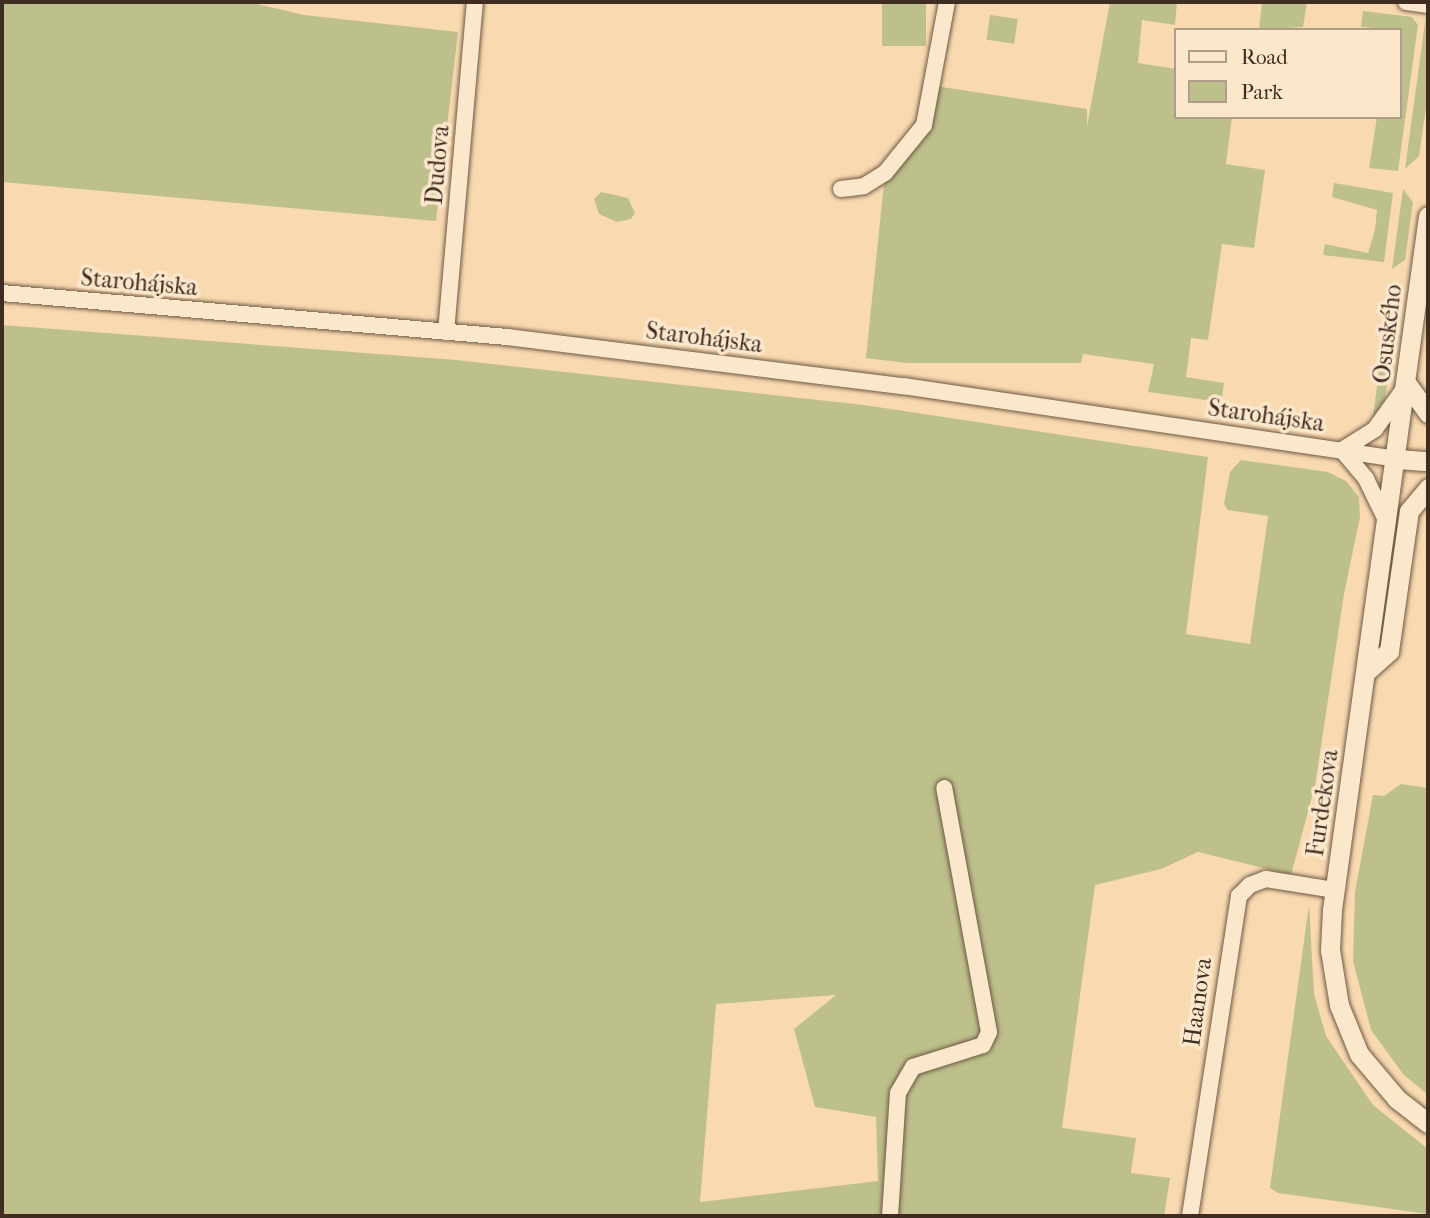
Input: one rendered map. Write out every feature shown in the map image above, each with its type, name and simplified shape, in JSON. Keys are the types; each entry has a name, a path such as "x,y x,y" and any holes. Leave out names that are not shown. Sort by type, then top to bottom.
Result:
{"street":[{"name":"Dudova","path":"446,332 475,2"},
{"path":"841,189 864,186 885,173 924,125 947,2"},
{"path":"1406,2 1428,5"},
{"name":"Osuského","path":"1397,459 1428,216"},
{"name":"Starohájska","path":"2,293 446,332 872,382 1397,459"},
{"path":"1388,523 1366,479 1342,450 1375,429 1407,384 1428,413"},
{"path":"1397,459 1428,461"},
{"name":"Furdekova","path":"1397,459 1335,891 1331,960 1344,1023 1376,1077 1428,1123"},
{"path":"1367,671 1389,651 1409,511 1428,488"},
{"path":"890,1216 898,1093 913,1068 984,1045 989,1032 944,788"},
{"name":"Haanova","path":"1191,1216 1239,896 1250,885 1266,879 1335,891"}],"green space":[{"path":"2,2 249,2 304,15 458,32 436,221 2,182"},
{"path":"882,2 926,2 926,46 882,46"},
{"path":"1110,2 1177,2 1175,25 1142,20 1138,63 1174,69 1174,119 1232,119 1226,164 1265,170 1254,248 1222,244 1208,340 1191,338 1186,377 1224,383 1221,402 1148,392 1154,364 1083,354 1081,363 907,363 866,358 885,173 924,125 935,86 1087,109 1087,126"},
{"path":"1262,2 1307,2 1303,27 1259,28"},
{"path":"1363,11 1412,17 1418,25 1398,171 1369,168 1377,119 1402,119 1402,28 1361,27"},
{"path":"990,15 1018,19 1014,44 987,40"},
{"path":"1426,15 1428,94 1419,156 1405,169"},
{"path":"1334,183 1393,193 1384,262 1323,255 1325,244 1368,253 1375,230 1377,210 1332,197"},
{"path":"1403,189 1413,202 1405,260 1392,269"},
{"path":"601,192 628,198 635,213 631,219 617,222 599,214 594,199"},
{"path":"1389,287 1396,294 1398,308 1385,399 1373,418"},
{"path":"2,325 456,360 864,405 1208,457 1186,634 1250,644 1268,516 1228,510 1224,504 1230,472 1241,460 1328,472 1346,481 1359,497 1360,517 1344,594 1315,786 1291,875 1198,852 1161,869 1095,885 1062,1128 1136,1138 1131,1173 1170,1178 1164,1216 2,1216","holes":["836,995 794,1029 815,1107 876,1117 878,1181 700,1202 716,1004"]},
{"path":"1401,784 1428,788 1428,1095 1403,1074 1371,1030 1353,961 1355,892 1373,795 1384,796"},
{"path":"1309,905 1314,994 1326,1036 1373,1105 1428,1149 1428,1214 1278,1193 1270,1188"}]}
